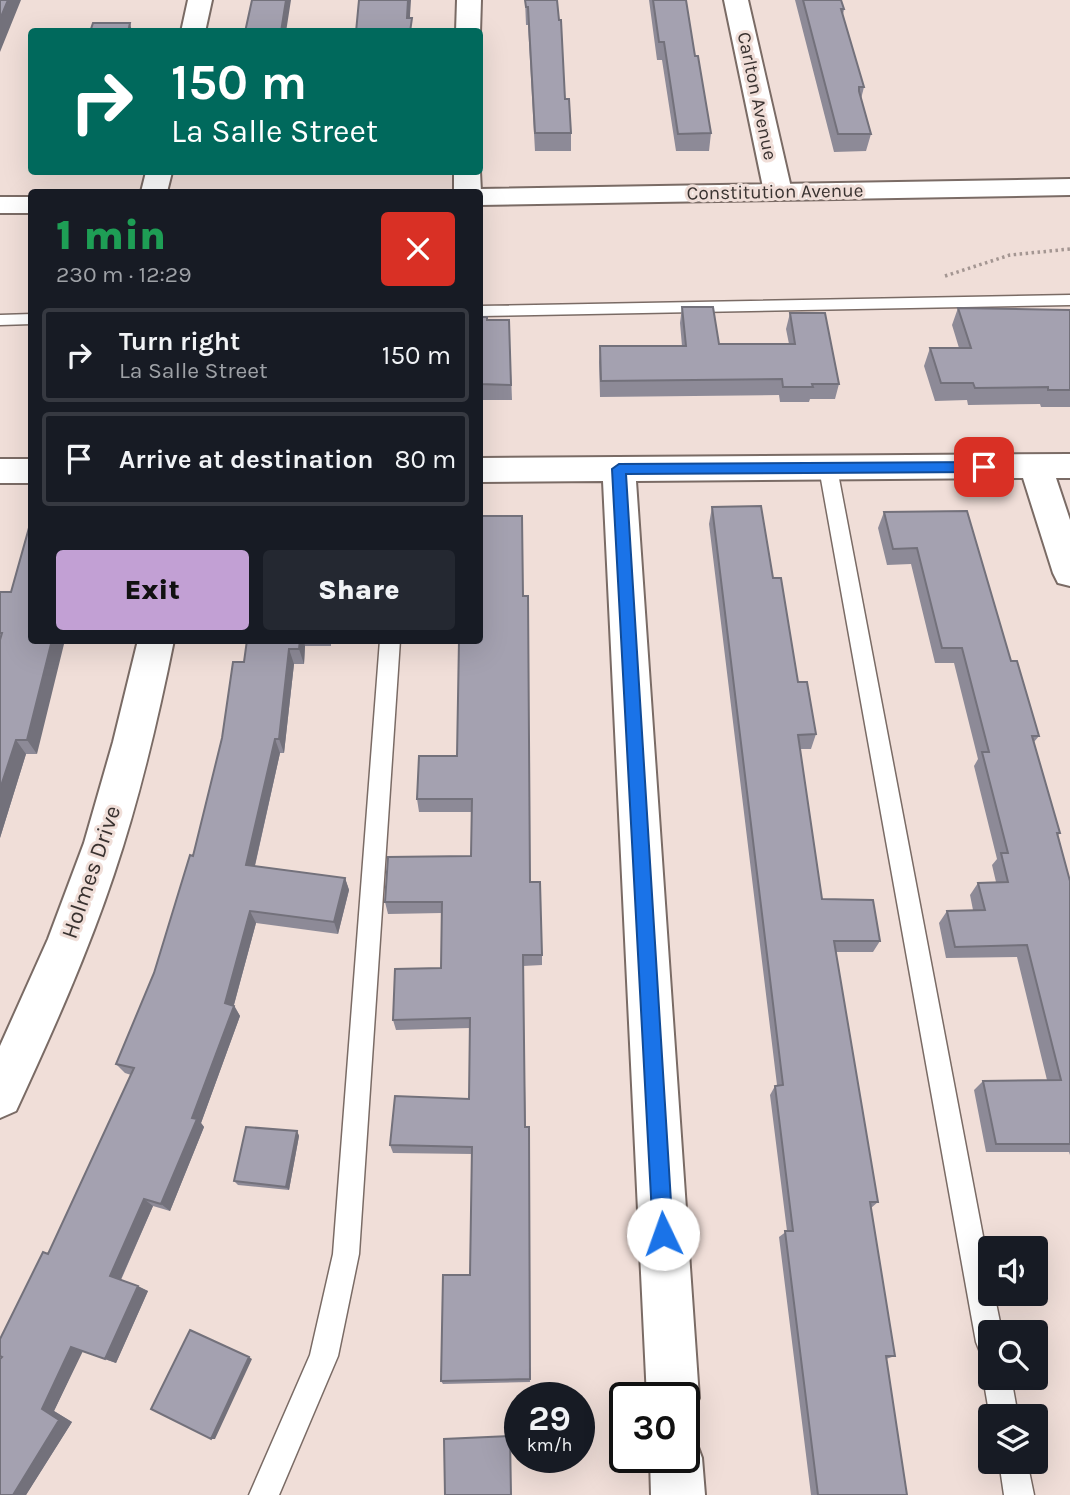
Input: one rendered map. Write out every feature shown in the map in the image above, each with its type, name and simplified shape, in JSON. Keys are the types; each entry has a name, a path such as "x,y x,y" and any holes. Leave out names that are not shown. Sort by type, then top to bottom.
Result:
{"street":[{"path":"194,28 200,0"},
{"path":"468,28 469,0"},
{"name":"Carlton Avenue","path":"736,0 778,192"},
{"name":"Constitution Avenue","path":"483,197 1070,187"},
{"path":"0,205 28,205"},
{"path":"483,470 1070,466"},
{"path":"1036,467 1070,573"},
{"path":"619,469 672,1382"},
{"path":"0,471 28,471"},
{"name":"Holmes Drive","path":"0,1095 62,957 103,845 132,749 155,644"},
{"path":"677,1473 678,1495"}],"lane":[{"path":"483,311 1070,300"},
{"path":"0,320 28,320"},
{"path":"828,468 986,1320"},
{"path":"264,1495 324,1356 346,1254 390,644"},
{"path":"1015,1474 1019,1495"}],"building":[{"path":"0,0 8,0 0,19"},
{"path":"252,0 286,0 282,28 246,28"},
{"path":"359,0 408,0 407,18 412,18 411,28 356,28"},
{"path":"525,0 557,0 561,20 565,99 569,99 571,133 535,133 528,7"},
{"path":"653,0 686,0 711,133 678,134 664,42 659,42"},
{"path":"803,0 841,0 844,9 841,9 864,87 859,87 859,91 871,134 838,134"},
{"path":"93,23 130,23 129,28 91,28"},
{"path":"682,307 713,307 719,344 795,344 790,313 825,313 839,384 783,387 782,379 601,381 600,346 686,346"},
{"path":"958,308 1070,310 1070,390 1048,390 1048,387 975,388 973,383 941,383 930,348 971,348"},
{"path":"483,317 487,317 487,320 509,320 511,385 483,384"},
{"path":"761,506 773,578 781,578 798,682 807,682 816,734 798,735 822,899 873,900 880,941 834,941 878,1202 870,1202 895,1356 886,1356 907,1495 818,1495 785,1231 793,1231 775,1086 783,1085 712,507"},
{"path":"967,511 1011,661 1017,661 1039,736 1032,736 1060,833 1057,833 1070,881 1070,1144 996,1144 983,1081 1061,1080 1027,945 955,947 947,911 985,910 978,883 1008,882 1001,853 1008,853 982,752 989,752 962,648 942,648 917,548 893,549 884,512"},
{"path":"483,516 522,516 523,596 528,596 530,882 540,882 542,955 523,955 525,1127 529,1127 530,1379 441,1381 443,1275 470,1275 472,1147 390,1145 395,1096 469,1099 470,1018 393,1020 395,969 441,968 442,902 385,902 388,857 471,856 472,799 417,799 419,756 457,756 459,644 483,644"},
{"path":"28,531 28,644 51,644 27,740 16,740 0,789 0,592 11,592"},
{"path":"246,644 300,644 299,649 289,649 279,739 275,739 246,865 345,878 334,922 250,911 225,1003 234,1006 192,1118 197,1119 161,1204 144,1199 110,1276 138,1286 105,1359 71,1347 42,1409 59,1420 13,1495 0,1495 0,1339 43,1252 48,1254 134,1068 116,1064 154,973 190,855 193,856 222,738 233,662 244,662"},
{"path":"246,1127 297,1131 286,1187 234,1181"},
{"path":"190,1330 249,1357 211,1439 151,1409"},
{"path":"504,1436 504,1473 511,1473 511,1495 445,1495 444,1439"}],"route":[{"path":"663,1234 619,469 984,467"}]}
